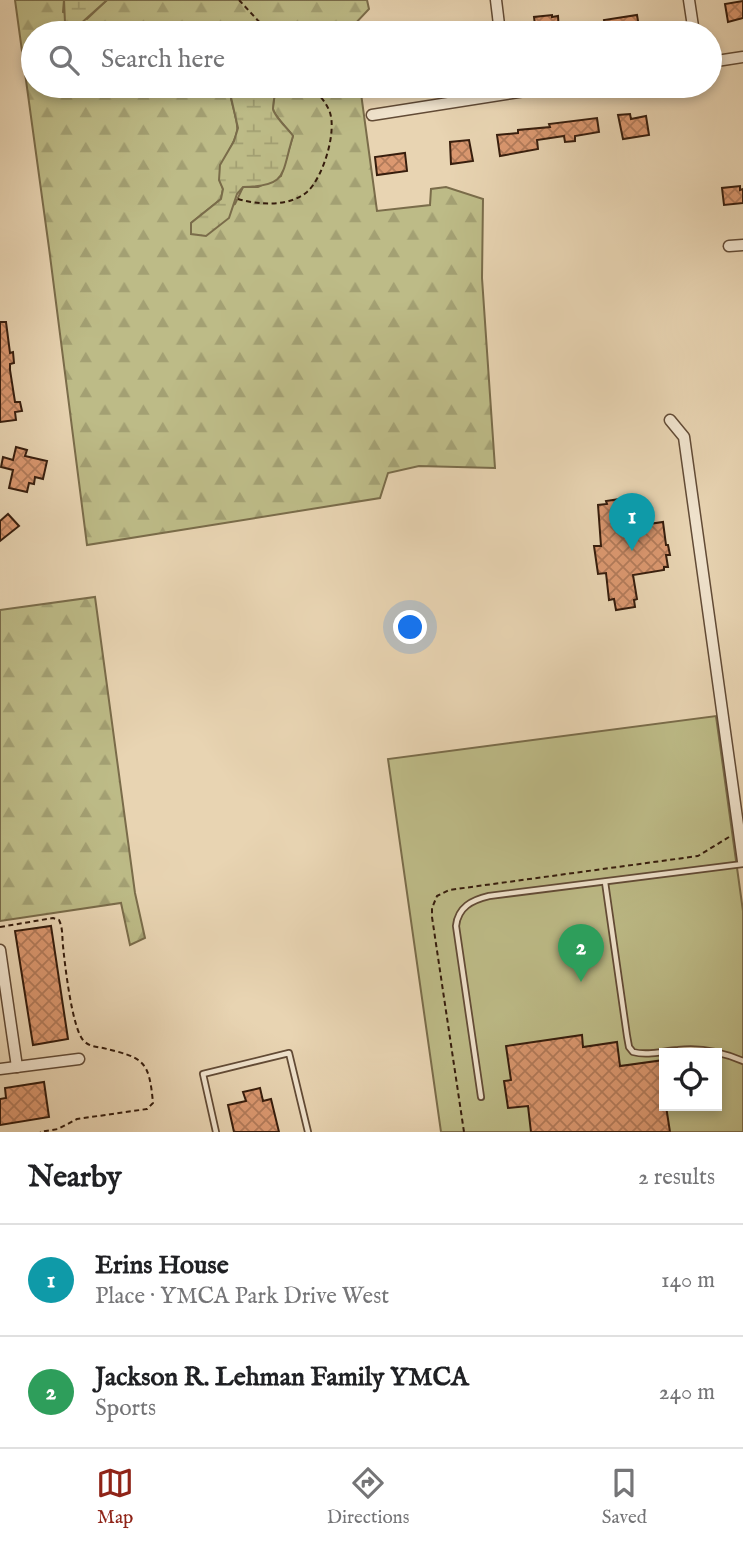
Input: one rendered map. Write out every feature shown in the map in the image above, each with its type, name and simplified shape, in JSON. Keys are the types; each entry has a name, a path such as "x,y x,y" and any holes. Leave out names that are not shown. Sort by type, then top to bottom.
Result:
{"street":[{"path":"496,0 498,21"},
{"path":"689,0 692,21"},
{"path":"722,60 743,57"},
{"path":"372,115 463,98"},
{"path":"729,246 743,245"},
{"path":"670,420 684,438 743,862"},
{"path":"0,950 17,1067"},
{"path":"0,1069 79,1059"}],"lane":[{"path":"481,1097 456,926 460,912 477,899 489,896 743,862"},
{"path":"605,882 629,1047 642,1054 681,1049 711,1050 743,1061"},
{"path":"216,1132 203,1074 289,1053 308,1132"}],"path":[{"path":"239,0 258,21"},
{"path":"238,200 255,204 292,201 307,191 325,161 332,128 330,111 321,98"},
{"path":"464,1132 432,917 437,896 449,890 698,856 730,836"},
{"path":"0,926 53,918 60,920 80,1036 89,1045 128,1054 148,1068 153,1103 147,1109 77,1119 58,1129 40,1132"}],"green space":[{"path":"15,0 64,0 63,12 87,19 107,0 367,0 369,9 358,21 21,21 21,44"},
{"path":"64,0 107,0 84,21 65,21"},
{"path":"28,98 231,98 237,127 220,173 223,189 221,199 191,223 235,204 243,187 258,187 281,176 293,136 274,112 274,98 362,98 377,211 430,205 431,189 446,187 483,199 482,278 495,468 419,466 388,473 380,498 87,545"},
{"path":"231,98 274,98 274,112 293,136 284,169 275,181 243,187 237,194 229,218 206,236 191,234 191,223 221,199 223,189 219,180 220,165 238,128"},
{"path":"95,597 135,893 145,938 130,945 121,903 0,921 0,610"},
{"path":"716,716 743,911 743,1132 441,1132 388,759"}],"building":[{"path":"743,1 743,18 728,22 725,4"},
{"path":"552,15 558,16 558,21 534,21 534,17"},
{"path":"637,15 638,21 604,21"},
{"path":"630,114 631,119 646,116 649,135 623,139 618,115"},
{"path":"597,118 599,132 575,136 575,141 565,142 564,136 537,140 538,149 500,156 497,135 550,127 549,124"},
{"path":"469,140 473,161 451,164 450,142"},
{"path":"405,153 407,171 377,175 375,157"},
{"path":"740,186 740,190 743,189 743,203 724,205 722,188"},
{"path":"0,322 6,322 10,353 13,352 14,363 10,364 10,370 15,402 20,402 22,411 15,412 16,420 0,422"},
{"path":"16,447 27,450 25,456 47,461 43,479 35,477 34,484 29,483 27,492 9,488 13,470 1,467 3,457 13,460"},
{"path":"620,499 621,506 625,506 628,527 663,522 670,555 666,555 668,567 664,567 664,570 633,575 637,599 634,600 635,607 616,610 614,599 609,600 606,573 598,574 594,546 601,546 598,505"},
{"path":"8,514 19,526 0,541 0,521"},
{"path":"51,926 68,1039 33,1045 15,931"},
{"path":"582,1035 583,1047 617,1042 620,1066 659,1061 659,1111 667,1111 670,1132 531,1132 528,1106 508,1108 504,1081 511,1080 506,1046"},
{"path":"44,1082 49,1117 0,1125 0,1099 6,1098 5,1088"},
{"path":"260,1088 263,1101 271,1099 279,1132 234,1132 228,1105 246,1101 243,1092"}],"place":[{"name":"Erins House","path":"632,551"},
{"name":"Jackson R. Lehman Family YMCA","path":"581,982"}]}
